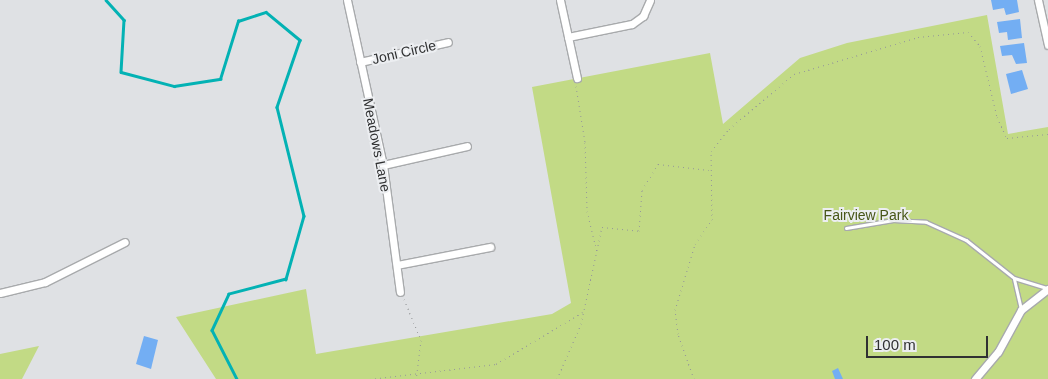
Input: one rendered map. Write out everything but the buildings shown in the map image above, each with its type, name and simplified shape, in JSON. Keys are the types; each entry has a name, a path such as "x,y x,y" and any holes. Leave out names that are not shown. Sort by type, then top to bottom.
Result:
{"street":[{"name":"Meadows Lane","path":"347,0 383,165 398,265 400,292"},
{"path":"560,0 576,78"},
{"path":"568,37 632,24 643,16 650,0"},
{"path":"1038,0 1048,45"},
{"name":"Joni Circle","path":"360,62 448,42"},
{"path":"383,165 468,146"},
{"path":"0,293 45,282 125,242"},
{"path":"398,265 490,246"},
{"path":"975,379 998,352 1021,310 1048,288"}],"lane":[{"path":"846,228 892,220 926,222 966,240 1014,278 1048,288"},
{"path":"1014,278 1021,310"}],"path":[{"path":"694,379 678,334 675,310 695,244 712,220 709,157 717,141 794,74 942,32 968,32 978,42 1007,138 1048,134"},
{"path":"576,78 586,202 598,252"},
{"path":"557,379 584,311 602,227 640,231 642,190 658,164 710,170"},
{"path":"400,292 421,340 416,379"},
{"path":"370,379 496,364 584,311"}],"green space":[{"name":"Fairview Park","path":"987,15 1008,134 1048,127 1048,379 216,379 176,317 306,289 316,354 552,314 571,303 532,87 710,53 723,124 800,58 847,43"},
{"path":"39,346 22,379 0,379 0,354"}],"waterway":[{"path":"106,0 124,20 121,72 174,86 220,79 238,21 266,12 300,40 277,107 304,216 286,279 229,294 212,330 237,379"}]}
